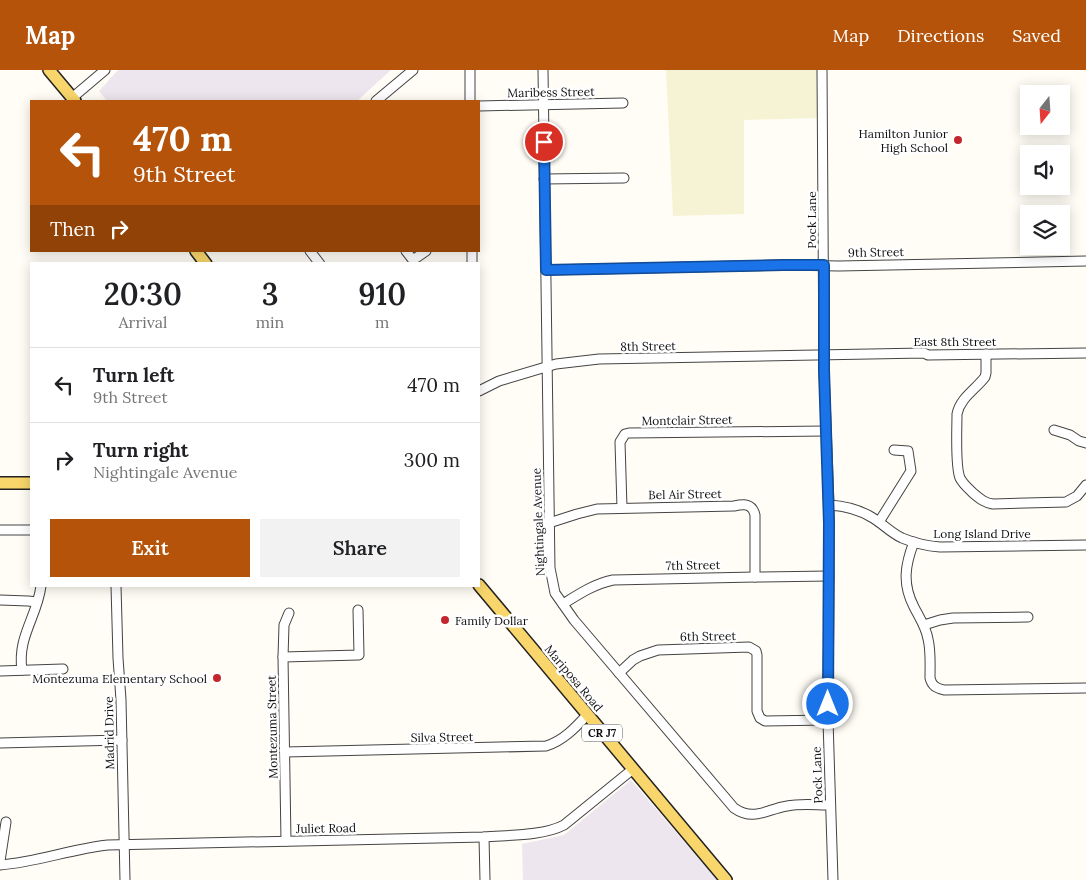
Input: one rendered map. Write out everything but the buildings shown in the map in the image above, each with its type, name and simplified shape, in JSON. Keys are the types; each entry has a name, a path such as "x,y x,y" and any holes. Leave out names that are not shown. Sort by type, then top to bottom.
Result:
{"main road":[{"path":"49,70 74,100"},
{"path":"0,483 30,483"},
{"name":"Mariposa Road","path":"480,586 726,880"}],"street":[{"path":"74,100 105,70"},
{"path":"377,100 414,70"},
{"path":"470,70 470,100"},
{"name":"Nightingale Avenue","path":"543,70 550,568 555,593 574,620 716,788 737,810 751,815 800,804 830,805"},
{"name":"Pock Lane","path":"822,70 825,431 829,576 828,720 833,880"},
{"name":"Maribess Street","path":"480,106 623,103"},
{"path":"544,179 624,178"},
{"path":"311,252 318,262"},
{"path":"407,252 413,260 425,252"},
{"name":"9th Street","path":"546,270 1086,261"},
{"name":"East 8th Street","path":"824,355 1086,353"},
{"path":"986,354 985,377 962,402 957,414 958,466 959,475 964,485 980,500 993,504 1066,502 1077,496 1086,485"},
{"name":"8th Street","path":"480,390 499,381 556,364 600,359 824,355"},
{"path":"1054,430 1086,443"},
{"name":"Montclair Street","path":"622,508 620,442 625,434 825,431"},
{"path":"879,522 911,471 908,451 894,450"},
{"name":"Bel Air Street","path":"549,523 597,509 734,506 745,504 754,510 755,515 755,577"},
{"name":"Long Island Drive","path":"828,505 850,507 861,511 901,537 914,542 940,547 1086,545"},
{"path":"0,530 30,530"},
{"path":"914,542 907,566 906,584 928,638 930,678 934,687 944,690 1086,688"},
{"name":"7th Street","path":"563,604 590,587 613,580 829,576"},
{"path":"22,670 22,645 41,587"},
{"name":"Madrid Drive","path":"116,587 121,700 125,880"},
{"path":"0,600 37,602"},
{"path":"283,657 359,655 358,610"},
{"name":"Montezuma Street","path":"286,841 283,657 284,625 289,613"},
{"path":"924,625 953,618 1028,617"},
{"name":"6th Street","path":"619,673 633,660 658,650 749,647 756,651 757,655 757,711 760,718 765,721 828,720"},
{"path":"0,671 63,669"},
{"name":"Silva Street","path":"285,752 546,746 562,738 588,715"},
{"path":"0,743 122,740"},
{"name":"Juliet Road","path":"0,865 95,847 124,845 484,837 537,833 559,828 571,820 633,769"},
{"path":"0,861 6,822"},
{"path":"484,837 485,880"}],"shaded area":[{"path":"118,70 391,70 358,100 106,100 99,91"},
{"path":"666,70 822,70 821,118 744,120 744,214 673,216"},
{"path":"631,780 717,880 523,880 522,844 564,835"}],"place":[{"name":"Hamilton Junior High School","path":"958,140"},
{"name":"Family Dollar","path":"445,620"},
{"name":"Montezuma Elementary School","path":"217,678"}],"route":[{"path":"544,142 546,270 824,265 825,431 829,523 828,704"}]}
